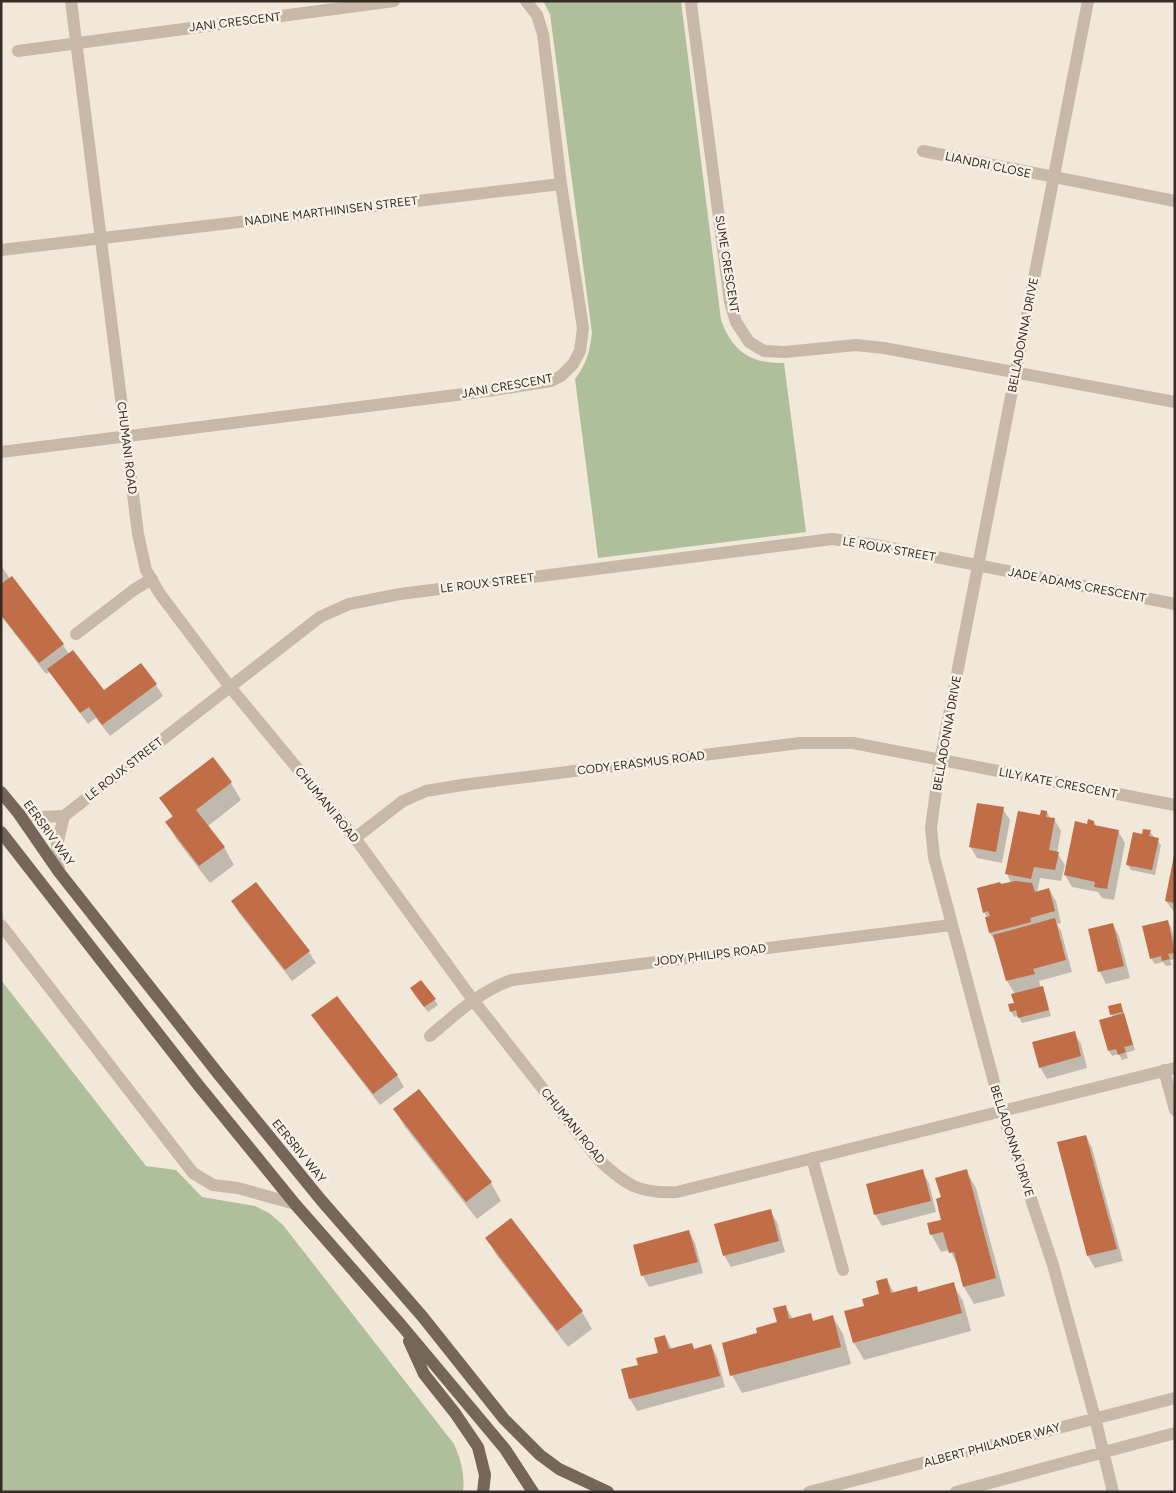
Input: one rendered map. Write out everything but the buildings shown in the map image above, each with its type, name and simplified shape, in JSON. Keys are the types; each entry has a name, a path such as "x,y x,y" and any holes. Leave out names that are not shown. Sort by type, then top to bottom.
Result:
{"main road":[{"name":"EERSRIV WAY","path":"1,792 19,814 59,872 220,1076 321,1200 422,1316 504,1419 540,1455 559,1469 608,1492"},
{"path":"1,832 199,1086 295,1204 402,1326 505,1449 532,1492"},
{"path":"402,1326 424,1374 455,1413 478,1447 484,1476 483,1492"}],"street":[{"name":"CHUMANI ROAD","path":"71,1 138,534 146,570 160,594 230,687 356,838 473,1000 599,1160 620,1179 639,1190 658,1193 676,1192 1002,1112"},
{"name":"JANI CRESCENT","path":"18,51 394,1"},
{"name":"JANI CRESCENT","path":"1,452 488,391 552,381 561,376 573,364 580,351 583,328 561,184 543,34 537,15 526,1"},
{"name":"SUME CRESCENT","path":"692,1 730,302 736,322 749,342 764,351 785,352 856,344 1016,372"},
{"name":"BELLADONNA DRIVE","path":"1088,1 940,761 931,828 934,857 1002,1112 1053,1265 1104,1452 1113,1492"},
{"name":"LIANDRI CLOSE","path":"923,151 1175,201"},
{"name":"NADINE MARTHINISEN STREET","path":"1,250 561,184"},
{"path":"1016,372 1175,402"},
{"name":"LE ROUX STREET","path":"64,816 320,617 349,604 400,594 832,539 870,544 978,566"},
{"name":"JADE ADAMS CRESCENT","path":"978,566 1175,604"},
{"path":"76,634 135,589 152,579"},
{"name":"CODY ERASMUS ROAD","path":"356,838 403,801 426,791 462,785 800,743 853,743 940,761"},
{"name":"LILY KATE CRESCENT","path":"940,761 1175,805"},
{"path":"19,814 64,816 57,845 59,872"},
{"path":"1,925 193,1173 213,1185 238,1188 295,1204"},
{"name":"JODY PHILIPS ROAD","path":"430,1036 473,1000 496,986 512,980 951,925"},
{"path":"1002,1112 1169,1069 1175,1110"},
{"path":"812,1158 843,1270"},
{"name":"ALBERT PHILANDER WAY","path":"809,1492 1175,1398"},
{"path":"956,1492 1175,1433"}],"green space":[{"path":"543,1 681,1 721,320 731,340 744,354 762,361 784,363 806,532 598,558 575,379 587,358 592,333 550,14"},
{"path":"1,980 146,1166 176,1170 202,1197 255,1206 269,1213 283,1225 454,1444 462,1467 463,1492 1,1492"}]}
